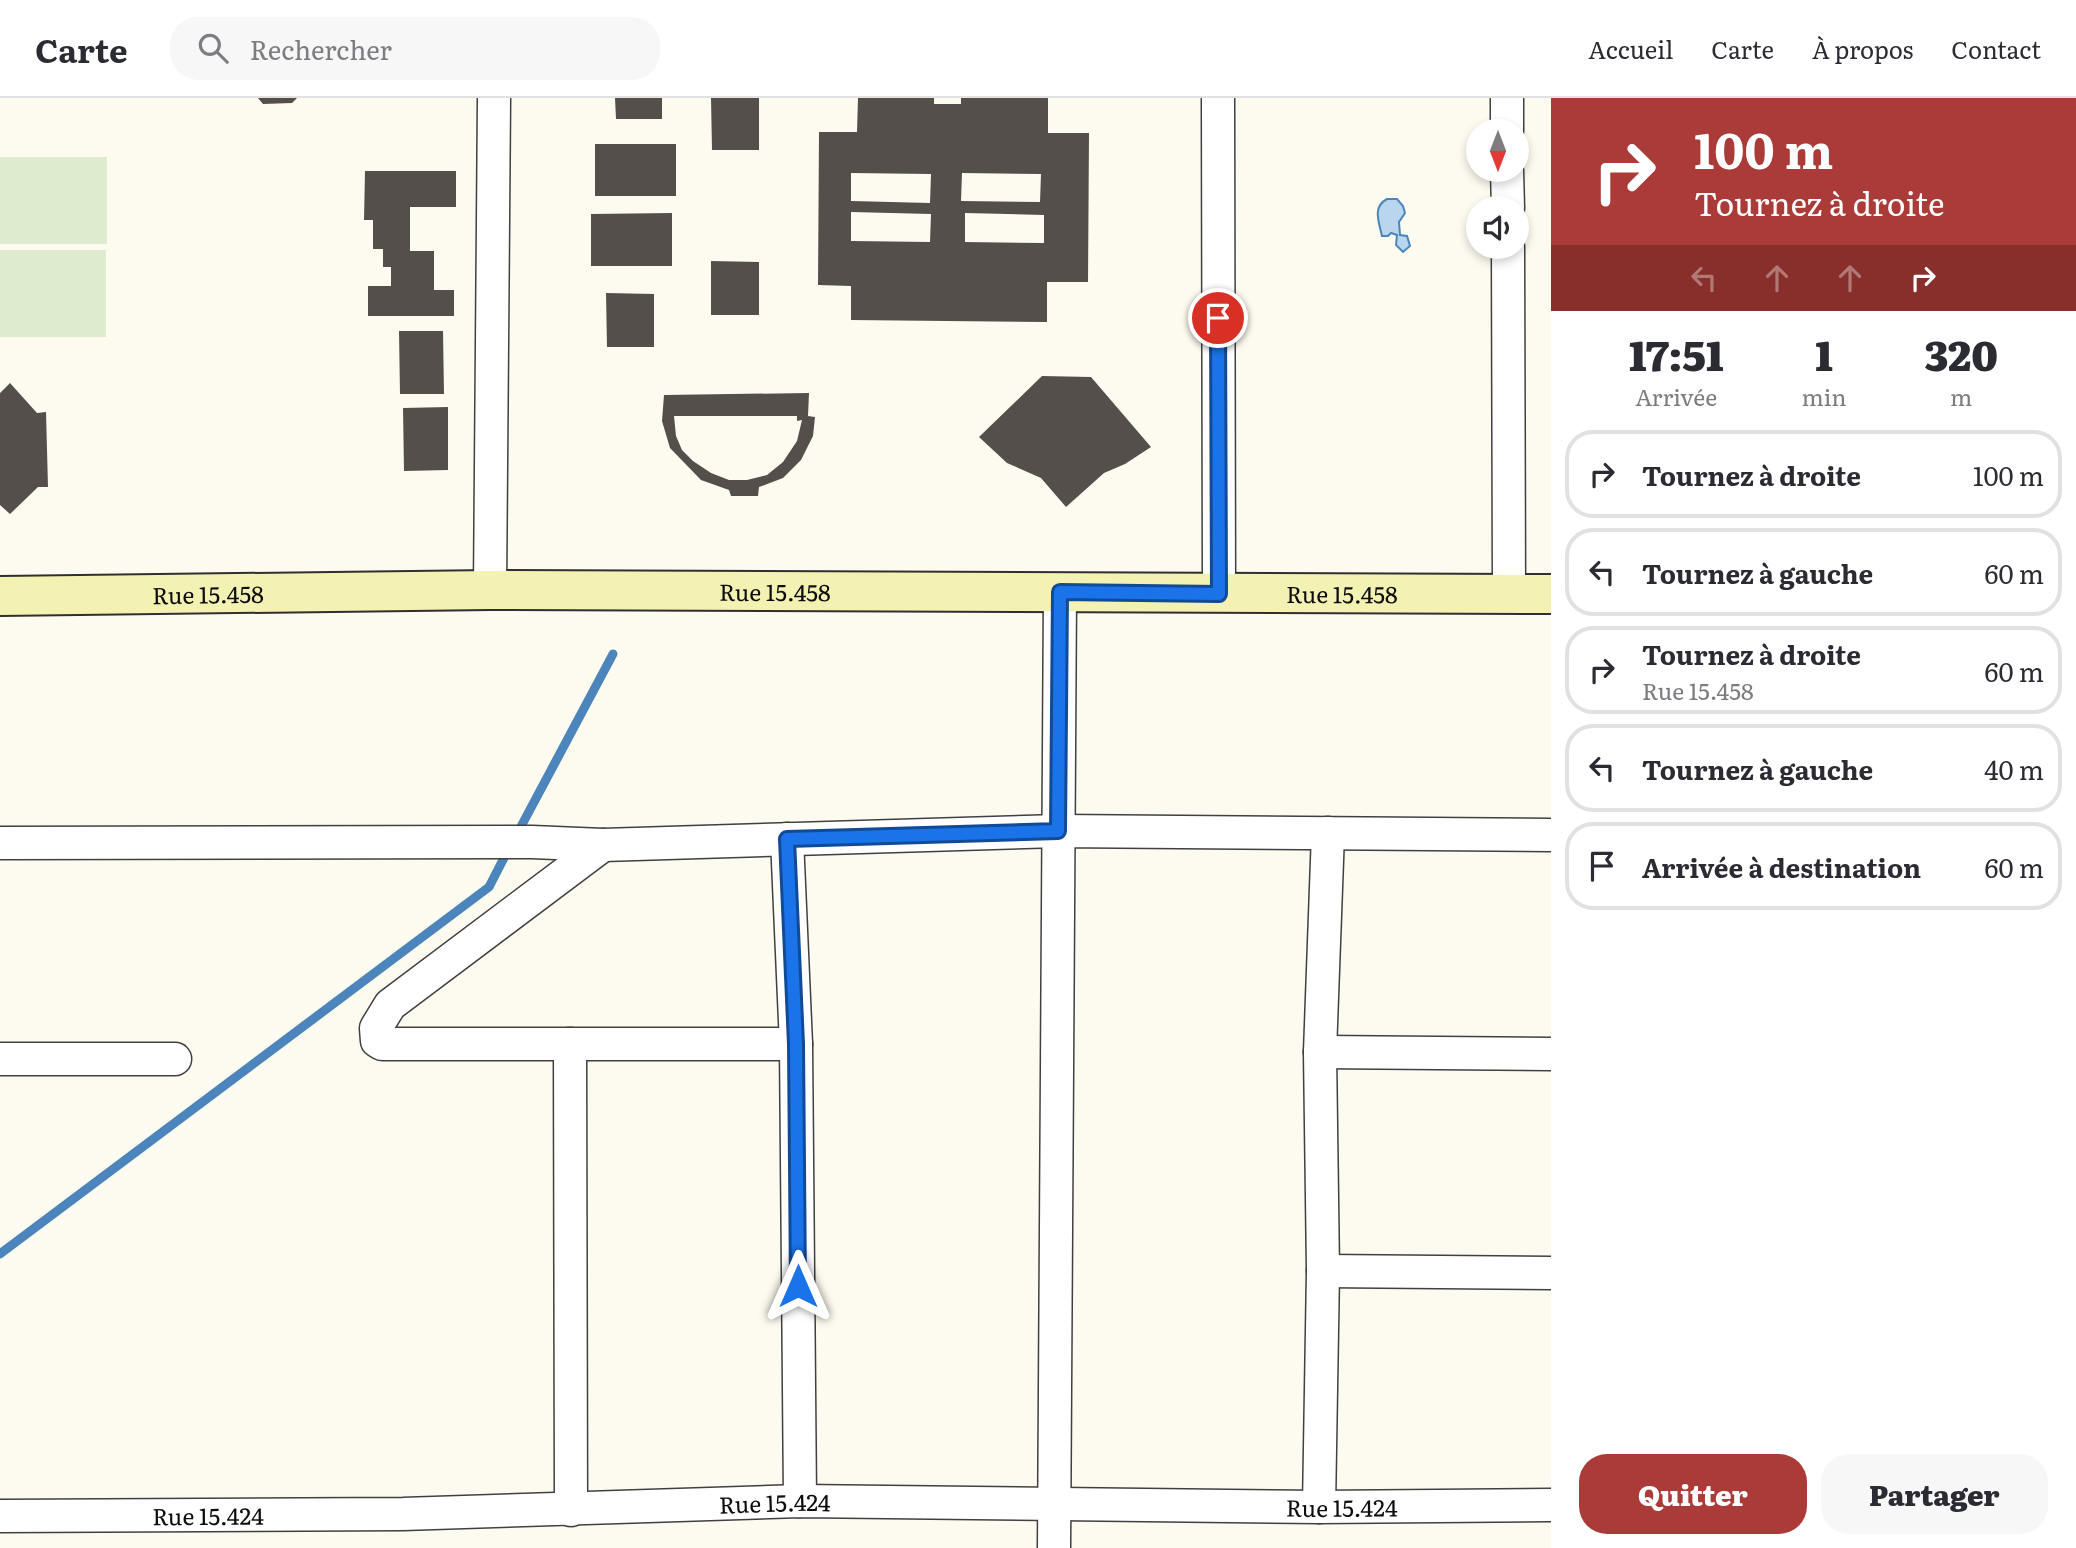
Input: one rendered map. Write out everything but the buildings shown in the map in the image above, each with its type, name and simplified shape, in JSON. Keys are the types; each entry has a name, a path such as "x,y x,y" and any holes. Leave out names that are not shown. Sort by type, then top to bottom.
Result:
{"main road":[{"name":"Rue 15.458","path":"0,596 490,590 1551,594"}],"street":[{"path":"490,590 494,98"},
{"path":"1218,98 1219,594"},
{"path":"1507,98 1507,119"},
{"path":"1508,259 1509,594"},
{"path":"1054,1548 1060,592"},
{"path":"0,843 532,842 603,845 1058,831 1551,835"},
{"path":"1319,1507 1323,1271 1320,1052 1328,833"},
{"path":"787,839 796,1044 800,1501"},
{"path":"603,845 390,1005 377,1024 376,1039 382,1044 796,1044"},
{"path":"570,1044 572,1510"},
{"path":"1320,1052 1551,1054"},
{"path":"0,1059 175,1059"},
{"path":"1323,1271 1551,1273"},
{"name":"Rue 15.424","path":"0,1516 403,1514 800,1501 1319,1507 1551,1506"}],"green space":[{"path":"0,157 107,157 107,244 0,244"},
{"path":"0,250 106,250 106,337 0,337"}],"water":[{"path":"1397,199 1403,206 1405,213 1399,222 1400,235 1407,236 1410,246 1403,252 1396,245 1397,235 1391,233 1382,236 1378,211 1382,202"}],"waterway":[{"path":"517,834 613,654"},
{"path":"0,1254 489,887 508,850"}],"route":[{"path":"798,1286 796,1044 787,839 1058,831 1060,592 1219,594 1218,318"}]}
